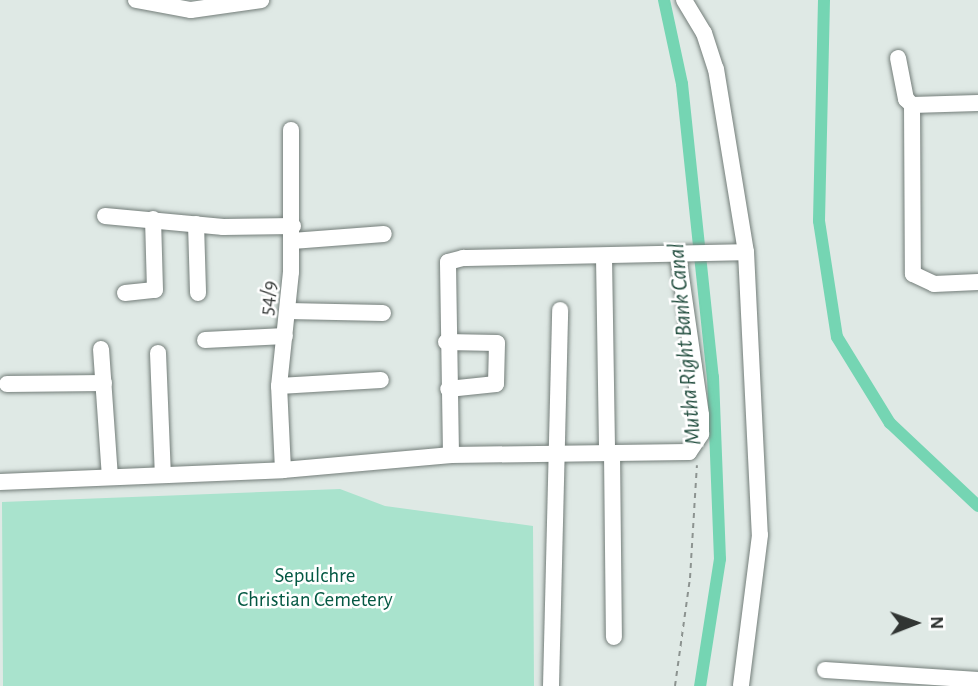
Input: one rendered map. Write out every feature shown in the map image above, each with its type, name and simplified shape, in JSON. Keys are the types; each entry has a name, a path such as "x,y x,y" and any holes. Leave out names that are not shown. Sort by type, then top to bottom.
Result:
{"street":[{"path":"140,1 191,10 261,0"},
{"path":"684,0 704,33 716,69 739,252 760,535 741,686"},
{"path":"898,58 906,99 912,105 913,274 934,284 978,282"},
{"path":"912,105 978,103"},
{"name":"54/9","path":"283,470 279,386 293,234 291,130"},
{"path":"105,216 293,234 384,234"},
{"path":"125,293 155,290 153,219"},
{"path":"196,224 198,293"},
{"path":"451,455 446,342 448,262 463,258 683,256 739,252"},
{"path":"0,482 283,470 451,455 689,452 696,446 701,415 683,256"},
{"path":"604,257 614,637"},
{"path":"551,686 560,310"},
{"path":"288,311 383,313"},
{"path":"205,340 285,336"},
{"path":"446,342 497,343 496,384 448,389"},
{"path":"101,349 110,477"},
{"path":"158,353 163,475"},
{"path":"279,386 381,380"},
{"path":"7,384 104,383"},
{"path":"825,670 978,680"}],"path":[{"path":"675,686 690,578 698,489 696,446"}],"green space":[{"name":"Sepulchre Christian Cemetery","path":"340,489 385,506 533,526 534,686 3,686 2,502"}],"waterway":[{"name":"Mutha Right Bank Canal","path":"664,0 682,84 713,377 720,559 700,686"},
{"path":"824,0 819,221 837,337 890,423 978,506"}]}
